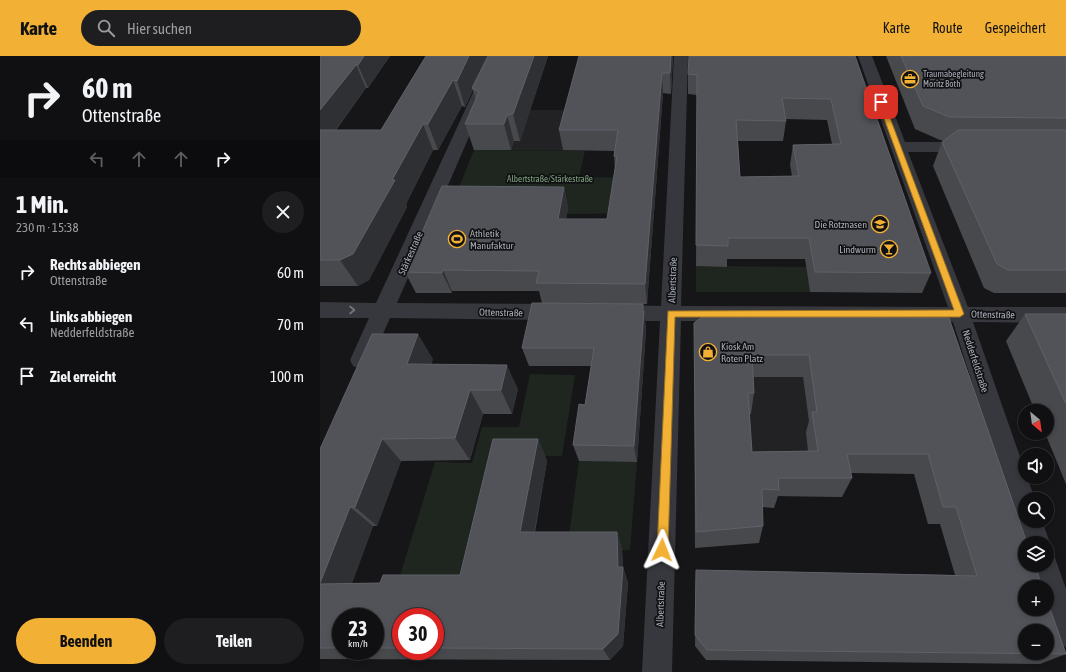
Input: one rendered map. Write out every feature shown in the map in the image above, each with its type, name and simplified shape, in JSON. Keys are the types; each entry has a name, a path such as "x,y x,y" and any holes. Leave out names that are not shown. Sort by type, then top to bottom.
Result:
{"street":[{"name":"Stärkestraße","path":"353,378 497,56"},
{"name":"Albertstraße","path":"657,672 681,56"},
{"name":"Nedderfeldstraße","path":"865,56 960,314 1019,492"},
{"path":"898,147 990,147"},
{"name":"Ottenstraße","path":"320,310 671,314 1066,315"},
{"path":"1046,572 1066,632"}],"shaded area":[{"path":"524,110 589,110 580,151 511,150 514,141 520,140 529,114"},
{"path":"803,376 842,497 750,496 745,414 751,414 742,377"}],"green space":[{"name":"Albertstraße/Stärkestraße","path":"474,150 585,151 579,177 657,178 654,213 567,214 451,207"},
{"path":"696,266 806,267 810,292 696,292"},
{"path":"530,374 575,375 562,456 494,456 465,578 399,579 435,462 472,463 482,427 519,427"},
{"path":"579,461 637,462 630,550 567,550"}],"building":[{"path":"320,56 364,56 320,110"},
{"path":"426,56 469,56 457,81 453,80 428,124 423,124 392,180 395,180 353,254 340,260 320,260 320,130 381,130"},
{"path":"488,56 534,56 513,114 507,115 504,124 465,124 479,92 472,88"},
{"path":"579,56 671,56 670,73 662,73 645,284 536,283 539,271 443,270 442,273 405,272 442,186 564,187 558,219 607,219 617,156 614,156 618,130 559,130"},
{"path":"689,56 855,56 931,273 815,272 809,238 728,238 728,246 696,245 697,75 688,74","holes":["782,98 831,99 841,144 793,145 799,176 740,177 736,120 786,121"]},
{"path":"901,56 1066,56 1066,118 949,117 923,106"},
{"path":"958,130 1066,130 1066,270 1008,270 997,264 942,142"},
{"path":"532,303 643,304 644,311 634,446 573,445 579,404 585,405 594,348 522,348"},
{"path":"1025,314 1066,314 1066,404"},
{"path":"702,317 949,318 1018,517 1018,528 1022,528 1025,536 1018,536 1018,572 1037,572 1040,580 1018,580 1018,616 1053,616 1066,654 1054,654 1054,624 1018,624 1018,653 707,650 695,635 696,570 977,576 956,507 943,507 928,454 847,454 852,478 778,478 779,490 762,489 763,526 696,532 694,323","holes":["752,355 809,355 817,412 812,412 818,451 752,452 748,393 754,393"]},
{"path":"372,334 418,334 407,364 507,365 501,390 470,390 455,438 382,439 355,507 350,507 320,583 320,449"},
{"path":"493,439 538,439 520,532 617,532 618,567 623,567 618,634 603,649 444,648 444,608 392,608 392,648 384,648 384,608 332,608 332,648 320,648 320,584 380,583 383,575 460,575"}],"place":[{"name":"Traumabegleitung Moritz Both","path":"910,79"},
{"name":"Die Rotznasen","path":"880,224"},
{"name":"Athletik Manufaktur","path":"457,239"},
{"name":"Lindwurm","path":"889,249"},
{"name":"Kiosk Am Roten Platz","path":"708,352"}],"route":[{"path":"662,550 671,314 960,314 881,102"}]}
